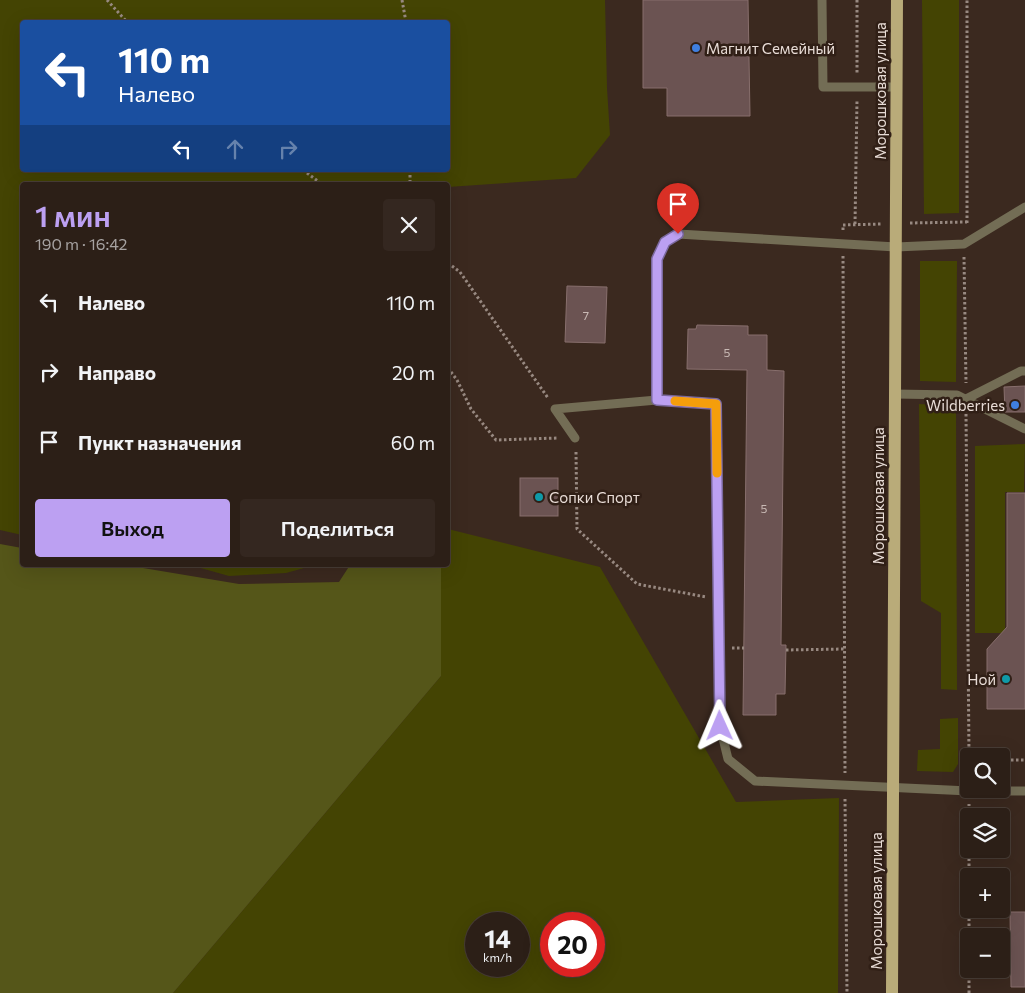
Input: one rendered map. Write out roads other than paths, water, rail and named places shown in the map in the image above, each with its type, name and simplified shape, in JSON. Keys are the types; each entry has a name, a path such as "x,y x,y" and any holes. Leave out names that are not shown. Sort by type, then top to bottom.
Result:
{"main road":[{"name":"Морошковая улица","path":"892,993 897,0"}],"lane":[{"path":"822,0 822,87 896,87"},
{"path":"657,400 657,259 665,242 678,234 896,247 964,244 1025,207"},
{"path":"966,399 1021,371 1025,371"},
{"path":"894,394 957,395 1025,429"},
{"path":"575,438 555,409 657,400 716,404 720,726 728,759 755,781 969,791 1025,791"}],"place":[{"name":"Магнит Семейный","path":"696,48"},
{"name":"Wildberriеs","path":"1015,405"},
{"name":"Сопки Спорт","path":"539,497"},
{"name":"Ной","path":"1006,679"}]}
